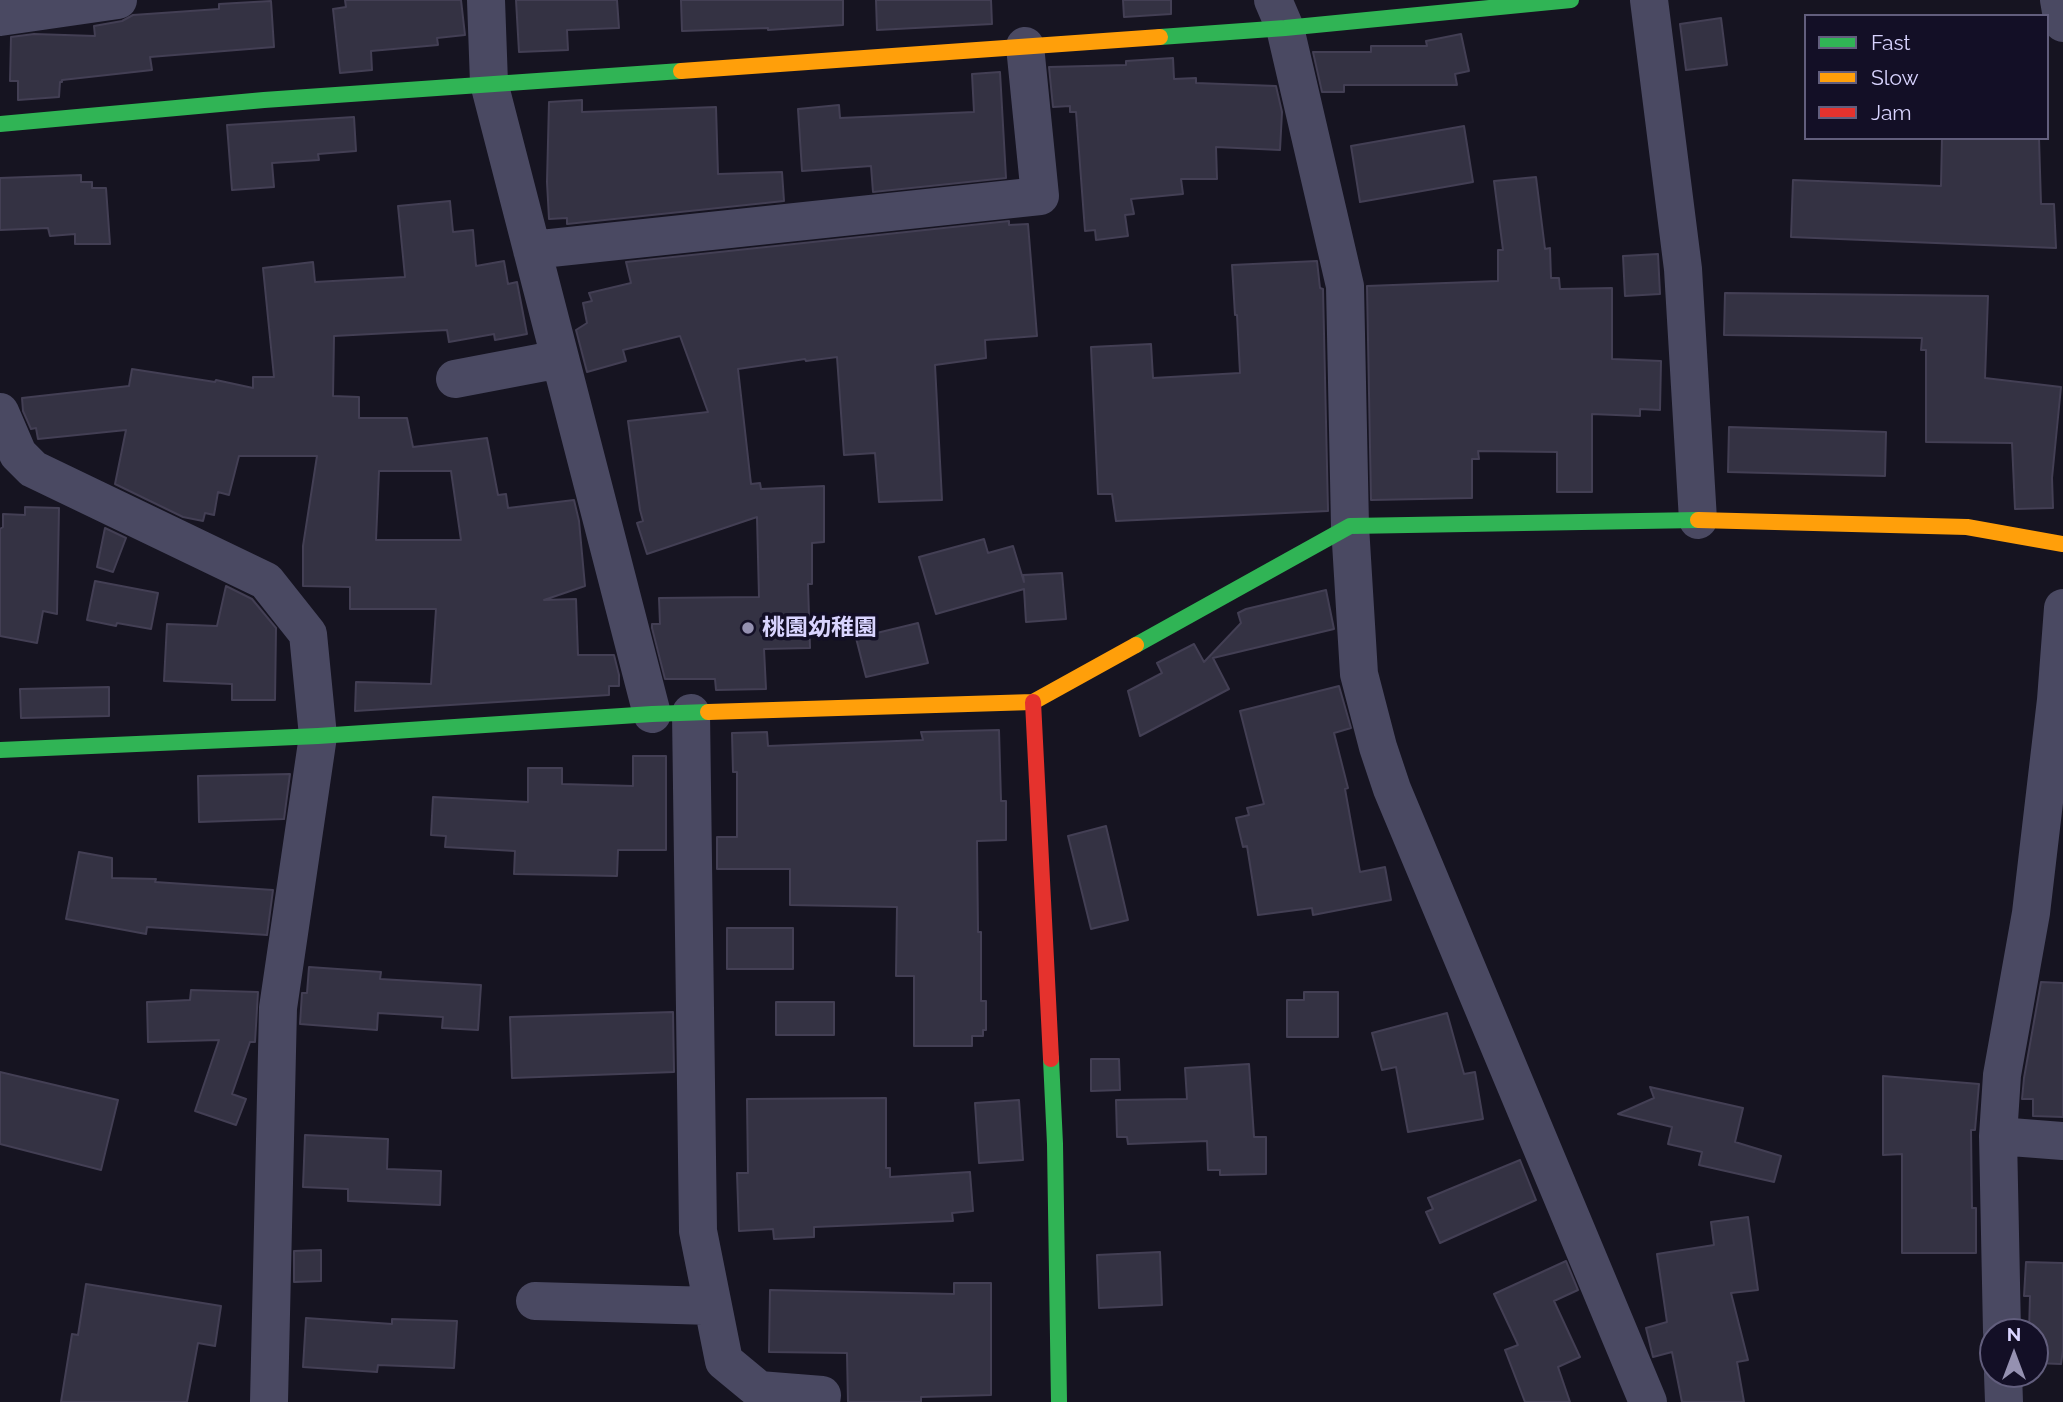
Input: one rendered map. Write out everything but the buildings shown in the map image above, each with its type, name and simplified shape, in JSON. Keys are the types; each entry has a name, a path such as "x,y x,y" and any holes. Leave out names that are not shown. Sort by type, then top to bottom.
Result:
{"street":[{"path":"0,17 118,0"},
{"path":"485,0 489,83 652,714"},
{"path":"0,124 264,100 1025,46 1279,14 1571,0"},
{"path":"1649,0 1683,269 1698,520"},
{"path":"2059,0 2063,23"},
{"path":"1279,14 1345,286 1350,526 1359,674 1378,747 1392,789 1648,1402"},
{"path":"531,250 1040,196 1025,46"},
{"path":"456,379 560,359"},
{"path":"1,426 18,454 33,468 266,581 308,634 318,736 278,1008 269,1402"},
{"path":"0,750 318,736 652,714 1033,702 1350,526 1698,520 1967,527 2063,544"},
{"path":"2002,1318 1998,1136 2002,1075 2034,886 2056,700 2063,608"},
{"path":"1033,702 1055,1144 1059,1402"},
{"path":"691,713 698,1231 712,1306 724,1362 759,1390 822,1395 821,1402"},
{"path":"1998,1136 2063,1141"},
{"path":"535,1301 712,1306"}],"traffic: fast":[{"path":"1160,37 1285,28 1571,0"},
{"path":"0,124 264,100 681,71"},
{"path":"1136,645 1350,526 1698,520"},
{"path":"0,750 318,736 708,712"},
{"path":"1051,1059 1059,1402"}],"traffic: slow":[{"path":"681,71 1160,37"},
{"path":"1698,520 1967,527 2063,544"},
{"path":"708,712 1033,702 1136,645"}],"traffic: jam":[{"path":"1033,702 1051,1059"}],"place":[{"name":"桃園幼稚園","path":"748,628"}]}
